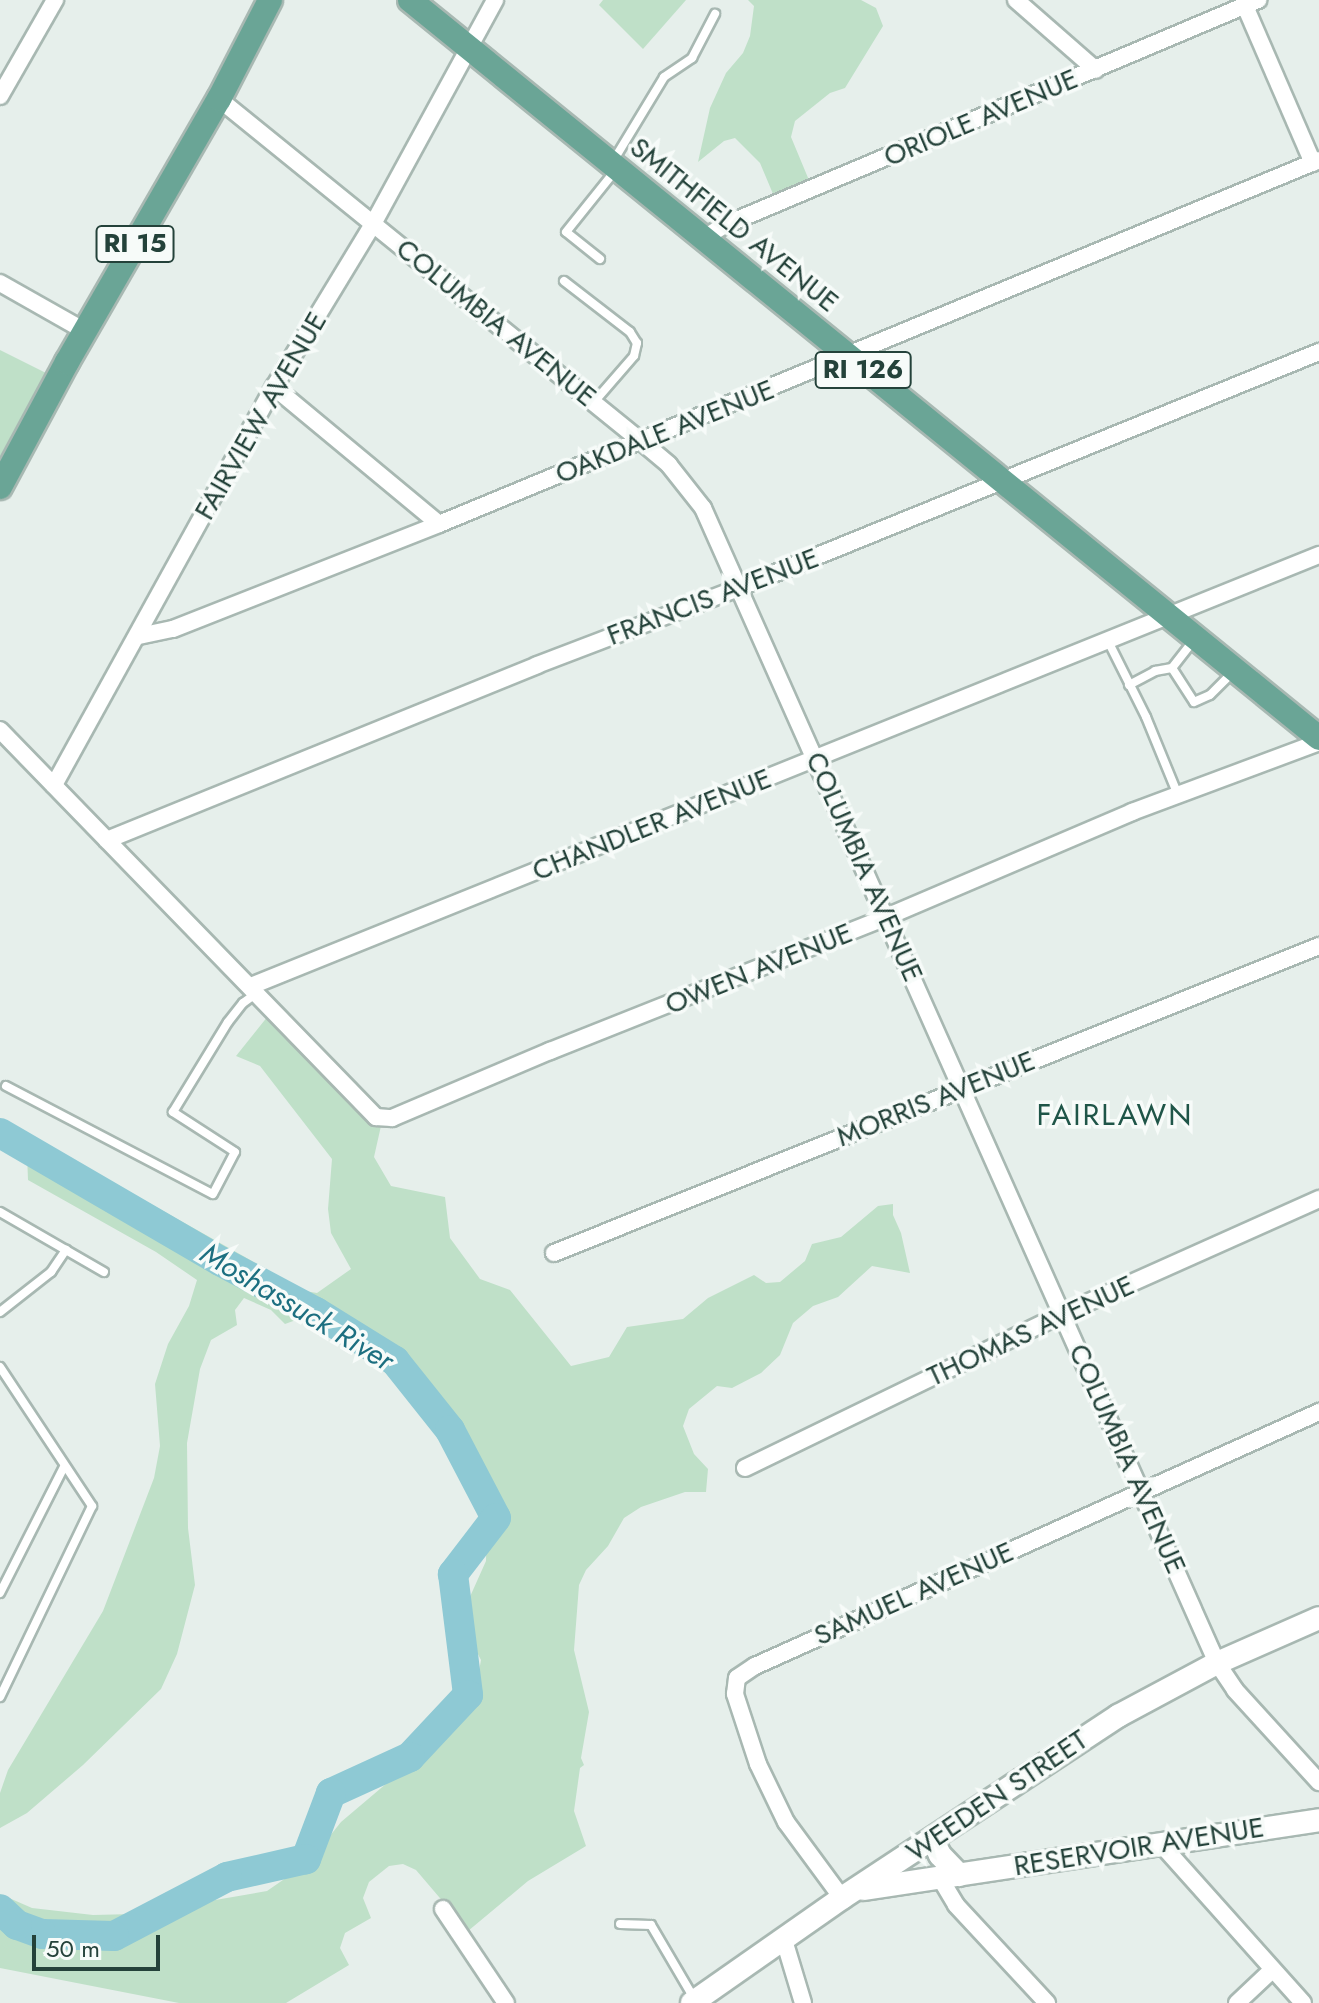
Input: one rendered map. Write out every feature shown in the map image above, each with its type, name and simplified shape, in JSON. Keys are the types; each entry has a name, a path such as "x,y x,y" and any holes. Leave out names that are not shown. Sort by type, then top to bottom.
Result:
{"main road":[{"name":"RI 15","path":"0,487 85,331 219,99 270,0"},
{"name":"SMITHFIELD AVENUE","path":"410,0 1319,740"},
{"name":"WEEDEN STREET","path":"694,2002 849,1894 1118,1716 1217,1663 1319,1618"},
{"name":"RESERVOIR AVENUE","path":"849,1894 1319,1820"},
{"path":"933,1840 950,1876"}],"street":[{"path":"0,96 55,0"},
{"name":"FAIRVIEW AVENUE","path":"54,785 274,387 373,224 495,0"},
{"path":"1016,0 1081,53 1096,70"},
{"path":"1252,3 1316,162"},
{"name":"ORIOLE AVENUE","path":"704,238 725,225 1252,3"},
{"name":"COLUMBIA AVENUE","path":"219,99 642,442 669,465 703,508 741,587 884,918 963,1088 1217,1663 1235,1690 1319,1782"},
{"name":"OAKDALE AVENUE","path":"139,636 173,629 439,524 1316,162"},
{"path":"0,283 85,331"},
{"name":"FRANCIS AVENUE","path":"107,840 1319,352"},
{"path":"274,387 439,524"},
{"name":"CHANDLER AVENUE","path":"254,989 1319,555"},
{"path":"0,730 254,989"},
{"name":"OWEN AVENUE","path":"254,989 376,1117 392,1118 1319,740"},
{"name":"MORRIS AVENUE","path":"554,1253 1319,946"},
{"name":"THOMAS AVENUE","path":"745,1468 1062,1314 1319,1199"},
{"name":"SAMUEL AVENUE","path":"849,1894 786,1822 758,1764 735,1694 737,1678 755,1666 1319,1412"},
{"path":"1161,1844 1303,2003"},
{"path":"950,1876 956,1905 1047,2003"},
{"path":"443,1909 506,2003"},
{"path":"784,1940 803,2003"},
{"path":"1237,2003 1272,1970"}],"lane":[{"path":"600,259 566,232 615,166 664,77 692,58 715,14"},
{"path":"564,281 630,332 637,343 634,356 594,402"},
{"path":"1129,685 1155,671 1172,668 1196,637"},
{"path":"1108,641 1146,717 1178,795"},
{"path":"1172,668 1194,702 1210,695 1235,670"},
{"path":"6,1086 213,1194 235,1152 173,1112 228,1022 254,989"},
{"path":"0,1212 104,1272"},
{"path":"0,1312 51,1272 66,1250"},
{"path":"0,1367 92,1506 0,1697"},
{"path":"0,1593 64,1467"},
{"path":"620,1924 651,1925 694,2002"}],"green space":[{"path":"603,0 686,0 643,49 599,5"},
{"path":"748,0 861,0 876,8 883,26 845,88 830,93 795,121 791,137 811,185 776,201 760,163 735,138 724,141 698,162 710,108 726,73 743,53 750,36 754,6"},
{"path":"0,350 60,380 0,492"},
{"path":"272,1011 383,1117 374,1157 391,1186 445,1197 450,1238 480,1279 510,1290 571,1366 609,1357 627,1327 683,1319 708,1298 754,1275 766,1283 780,1282 805,1261 812,1244 841,1237 878,1206 893,1204 893,1215 901,1233 910,1273 872,1266 838,1297 813,1306 793,1323 780,1355 761,1373 732,1388 717,1386 689,1409 683,1426 694,1454 708,1469 706,1492 685,1492 641,1507 624,1518 608,1546 586,1570 579,1585 574,1650 589,1712 581,1758 584,1765 580,1768 574,1811 586,1846 528,1881 468,1931 416,1870 403,1864 389,1866 369,1882 363,1898 371,1918 345,1933 340,1948 349,1965 286,2003 179,2003 0,1968 0,1894 32,1908 93,1915 134,1914 267,1891 309,1862 341,1822 472,1711 481,1660 460,1619 486,1561 487,1516 463,1461 363,1347 325,1326 296,1320 285,1324 271,1310 244,1298 235,1310 237,1325 211,1340 200,1369 187,1443 188,1528 195,1585 177,1654 161,1689 83,1765 27,1813 0,1828 0,1793 8,1770 103,1611 154,1478 160,1446 155,1384 168,1344 189,1306 197,1280 156,1252 28,1180 27,1154 0,1138 0,1119 305,1291 317,1293 351,1269 331,1233 328,1209 332,1159 260,1066 236,1056"}],"waterway":[{"name":"Moshassuck River","path":"0,1133 220,1261 316,1312 395,1361 450,1430 496,1518 453,1574 468,1695 410,1757 331,1793 306,1859 227,1877 114,1936 42,1934 17,1925 0,1909"}],"district":[{"name":"FAIRLAWN","path":"1115,1115"}]}
